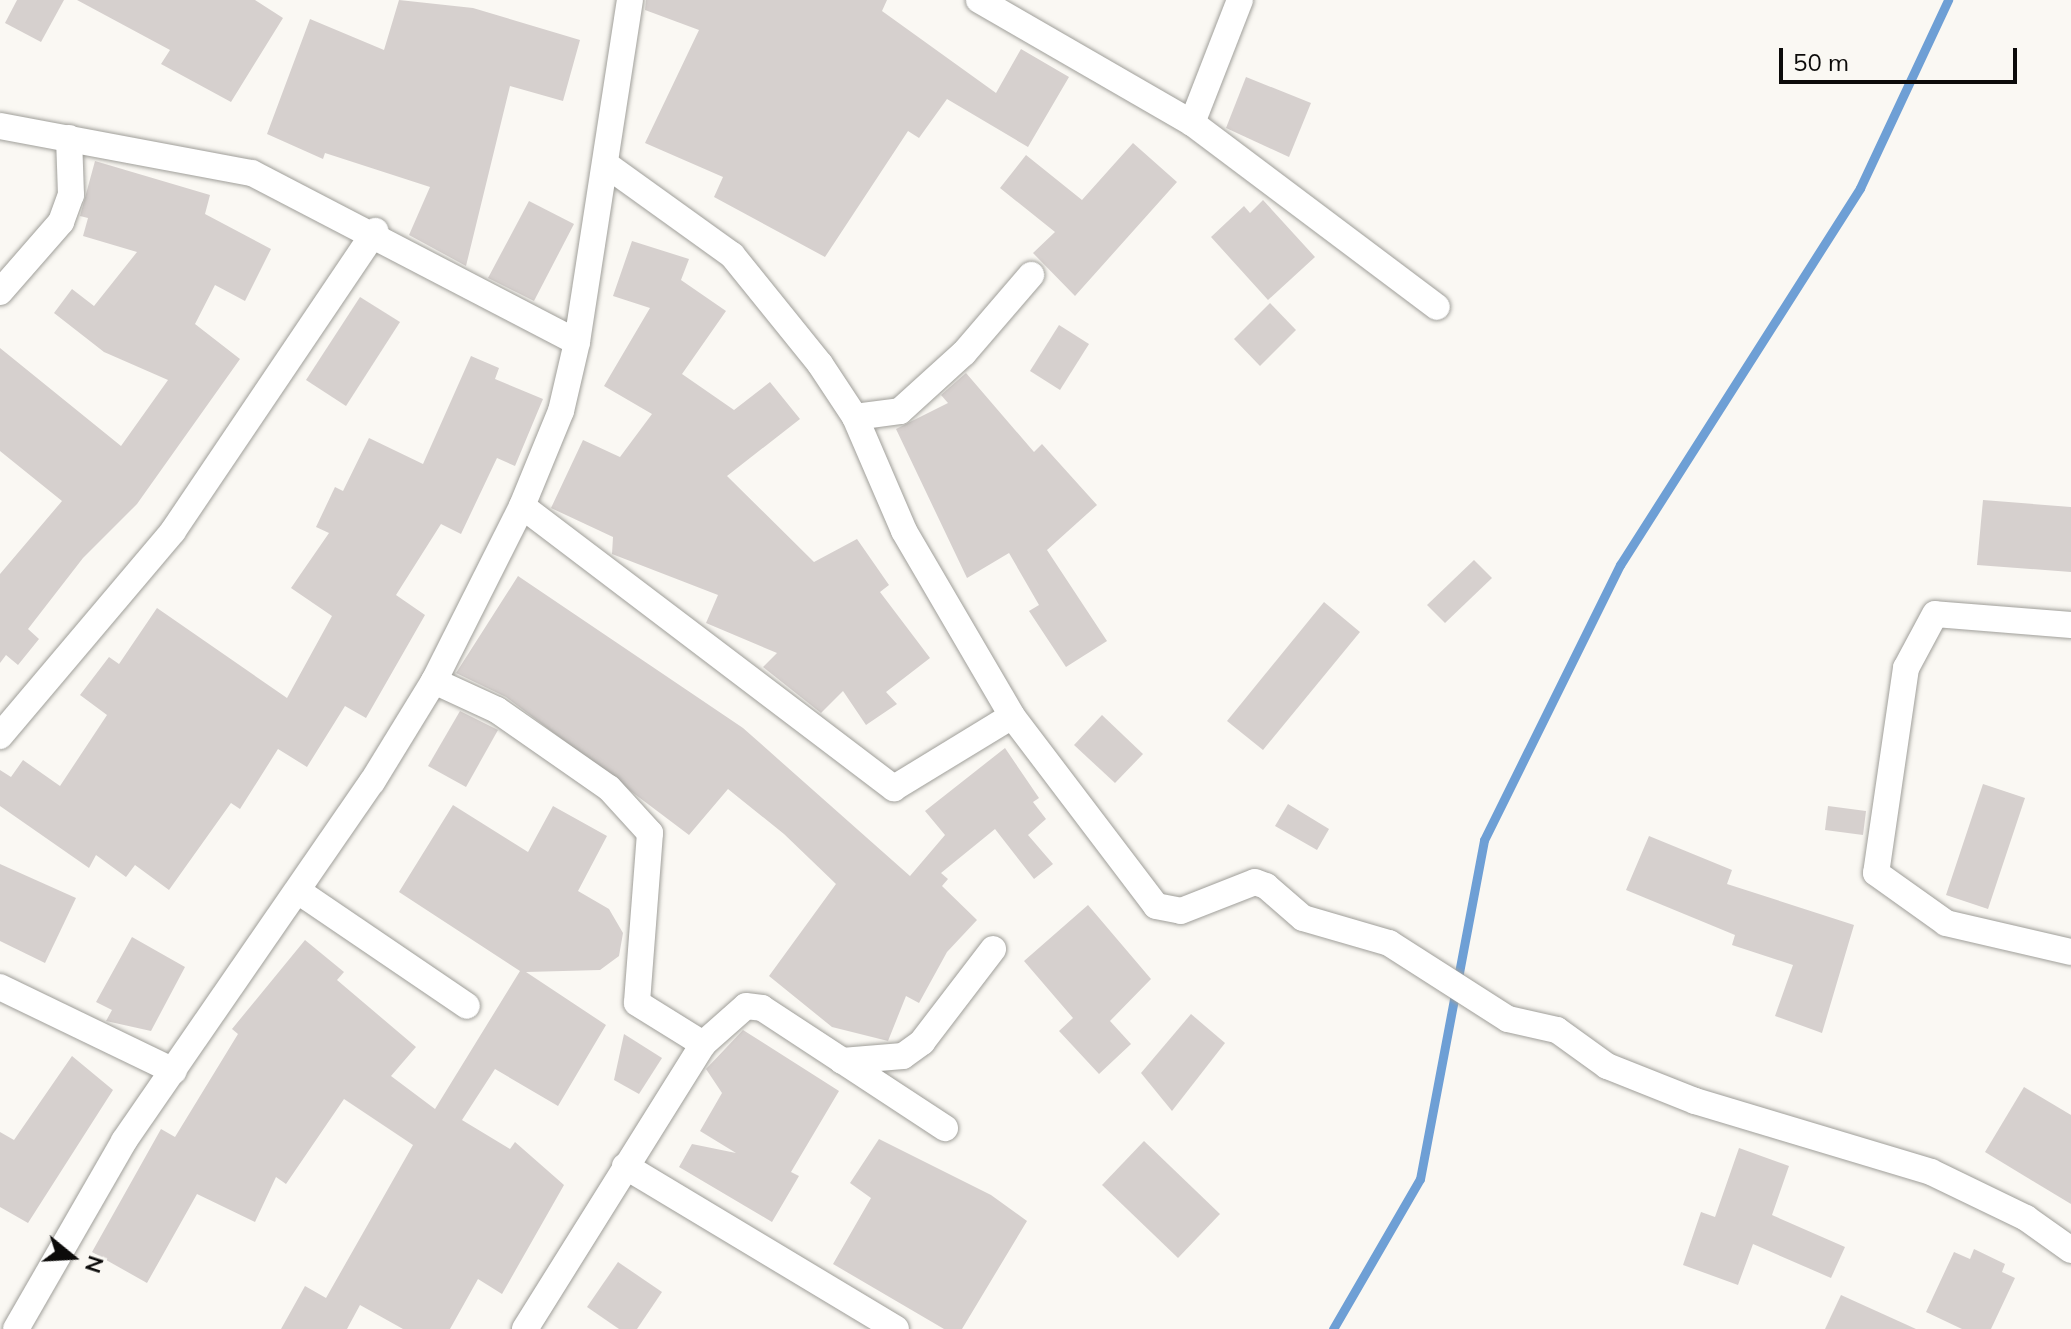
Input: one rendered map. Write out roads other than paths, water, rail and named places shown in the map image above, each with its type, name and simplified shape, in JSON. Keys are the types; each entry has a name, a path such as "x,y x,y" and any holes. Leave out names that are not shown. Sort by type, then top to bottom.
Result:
{"street":[{"path":"16,1329 124,1141 298,891 434,681 522,506 561,411 577,342 608,166 630,0"},
{"path":"979,0 1192,123 1437,307"},
{"path":"1192,123 1240,0"},
{"path":"0,126 252,173 375,231 577,342"},
{"path":"0,292 61,222 71,195 69,138"},
{"path":"608,166 732,255 855,417 904,531 1012,716 1156,906 1181,911 1255,882 1328,930 1389,943 1436,968 1508,1019 1557,1030 1607,1066 1695,1101 1931,1172 2026,1218 2071,1250"},
{"path":"0,736 173,531 375,231"},
{"path":"855,417 900,411 964,353 1031,275"},
{"path":"522,506 894,788 1012,716"},
{"path":"2071,625 1935,614 1906,668 1876,873 1946,923 2071,952"},
{"path":"434,681 497,710 609,788 650,833 637,1003 703,1044"},
{"path":"298,891 467,1006"},
{"path":"842,1061 903,1056 922,1042 993,949"},
{"path":"0,987 174,1071"},
{"path":"525,1329 703,1044 746,1006 762,1008 945,1128"},
{"path":"625,1166 896,1329"}],"waterway":[{"path":"1333,1329 1420,1179 1484,840 1620,565 1860,188 1948,0"}]}
